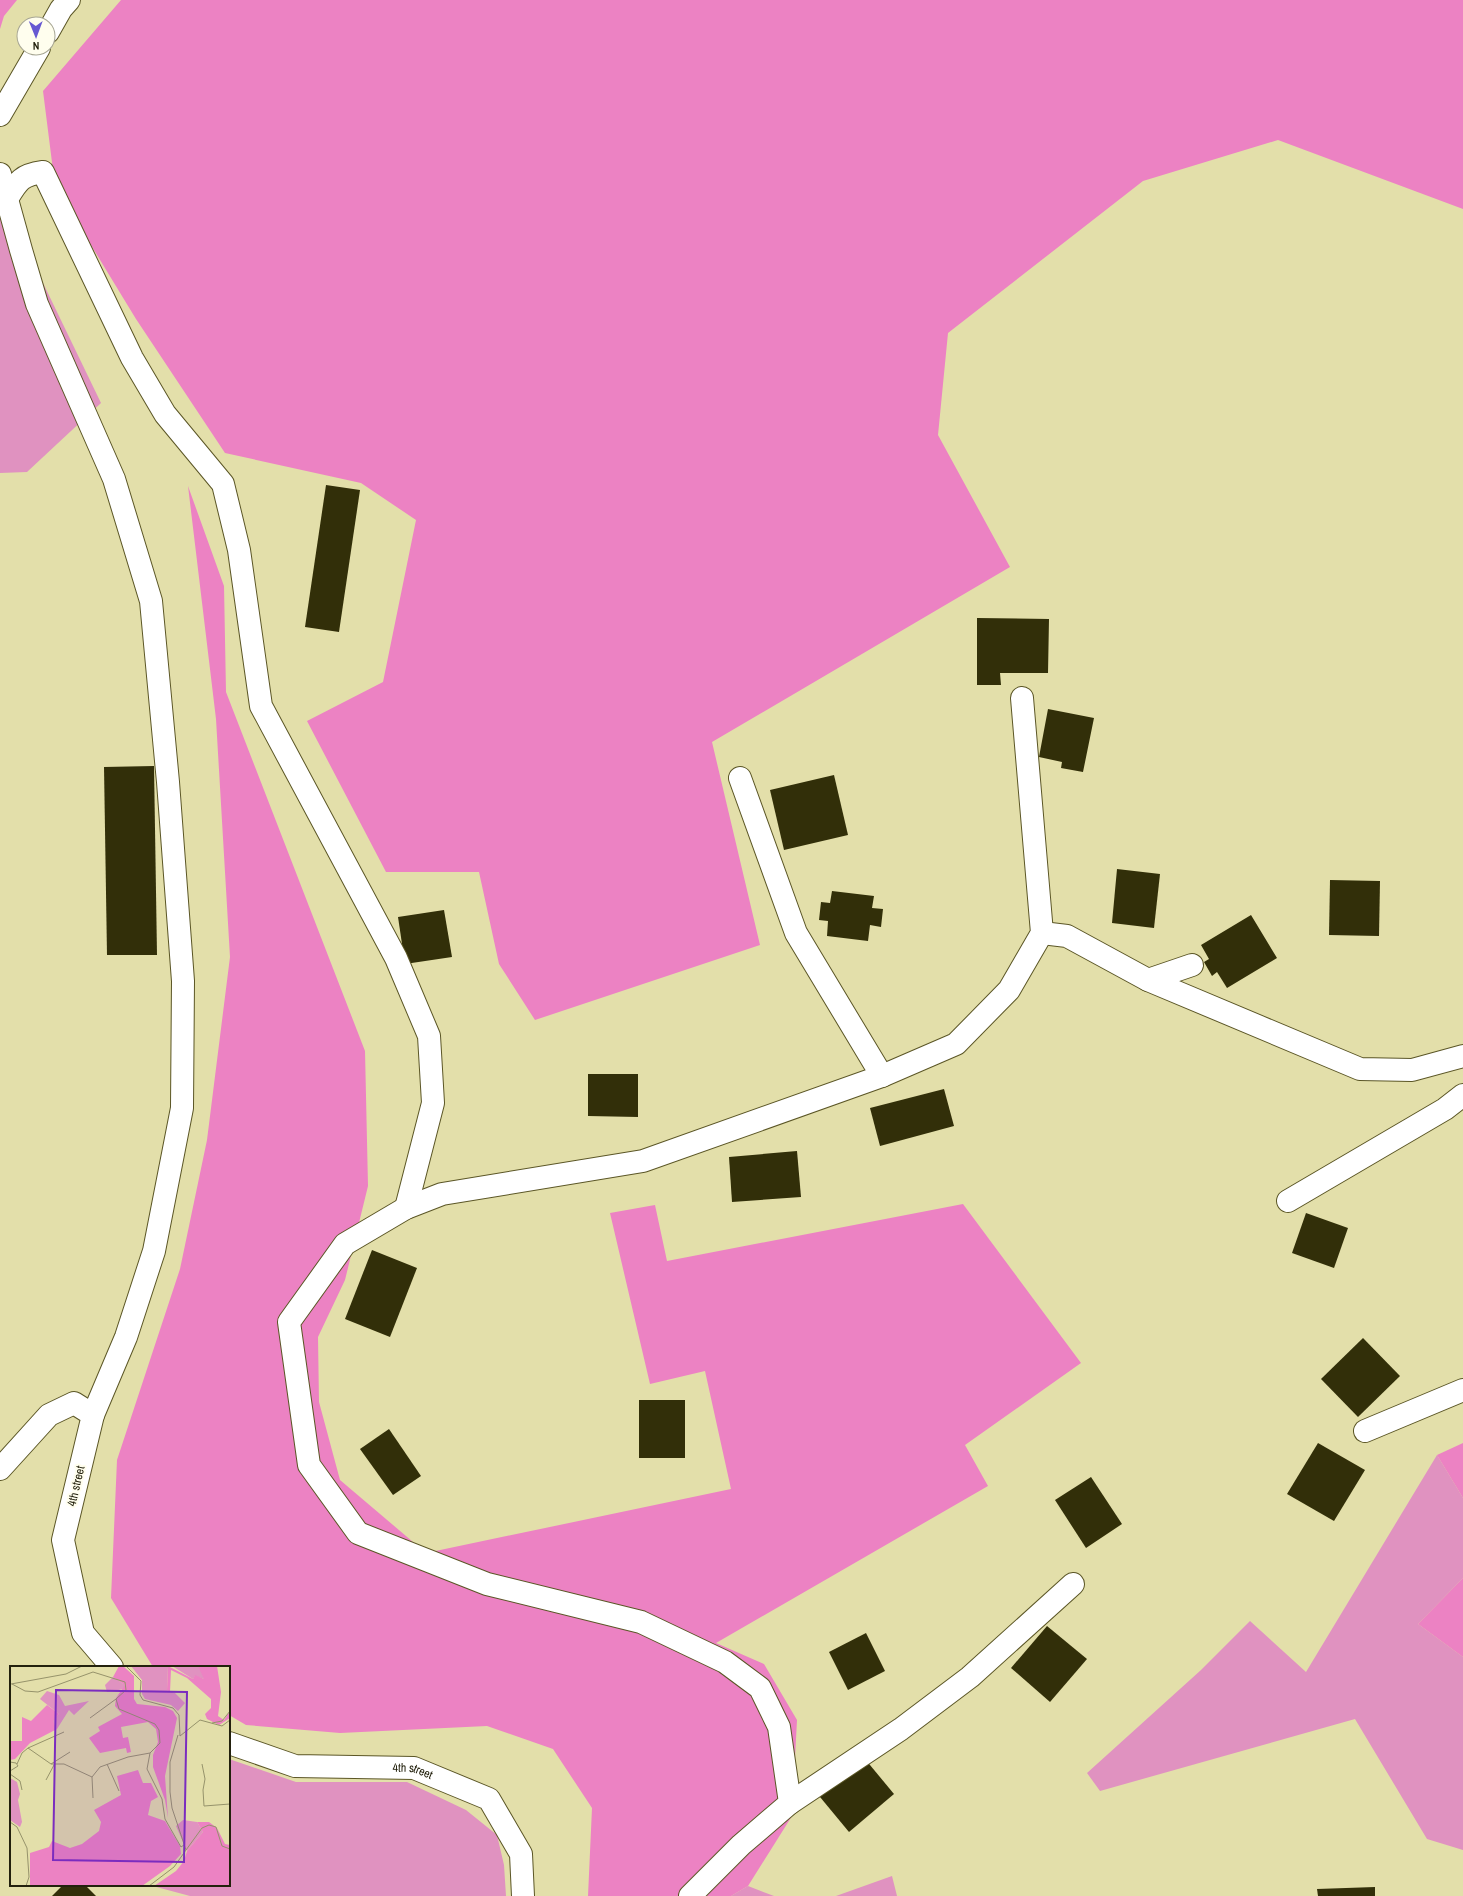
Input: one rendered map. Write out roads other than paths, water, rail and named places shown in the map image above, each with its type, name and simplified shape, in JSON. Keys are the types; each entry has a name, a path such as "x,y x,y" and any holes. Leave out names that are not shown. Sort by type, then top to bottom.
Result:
{"street":[{"path":"56,18 69,0"},
{"path":"0,115 34,56"},
{"path":"7,199 17,184 28,174 43,172 136,364 165,414 223,484 239,550 261,706 396,958 429,1036 432,1103 406,1208"},
{"name":"4th street","path":"0,174 37,304 114,479 151,601 168,782 183,981 182,1108 154,1251 126,1337 93,1415 63,1540 83,1633 111,1666"},
{"path":"790,1803 779,1727 760,1688 725,1662 641,1622 487,1584 358,1533 309,1465 289,1322 345,1244 406,1208 442,1194 643,1161 882,1076 956,1044 1009,990 1042,933 1022,698"},
{"path":"740,778 796,933 882,1076"},
{"path":"1042,933 1067,936 1148,980 1360,1069 1412,1070 1463,1056"},
{"path":"1148,980 1192,965"},
{"path":"1288,1201 1445,1109 1463,1096"},
{"path":"1365,1431 1463,1390"},
{"path":"0,1469 50,1415 74,1403 93,1415"},
{"path":"690,1896 741,1845 790,1803 901,1729 970,1677 1073,1584"},
{"name":"4th street","path":"230,1743 295,1766 414,1768 489,1799 521,1854 523,1896"}]}
